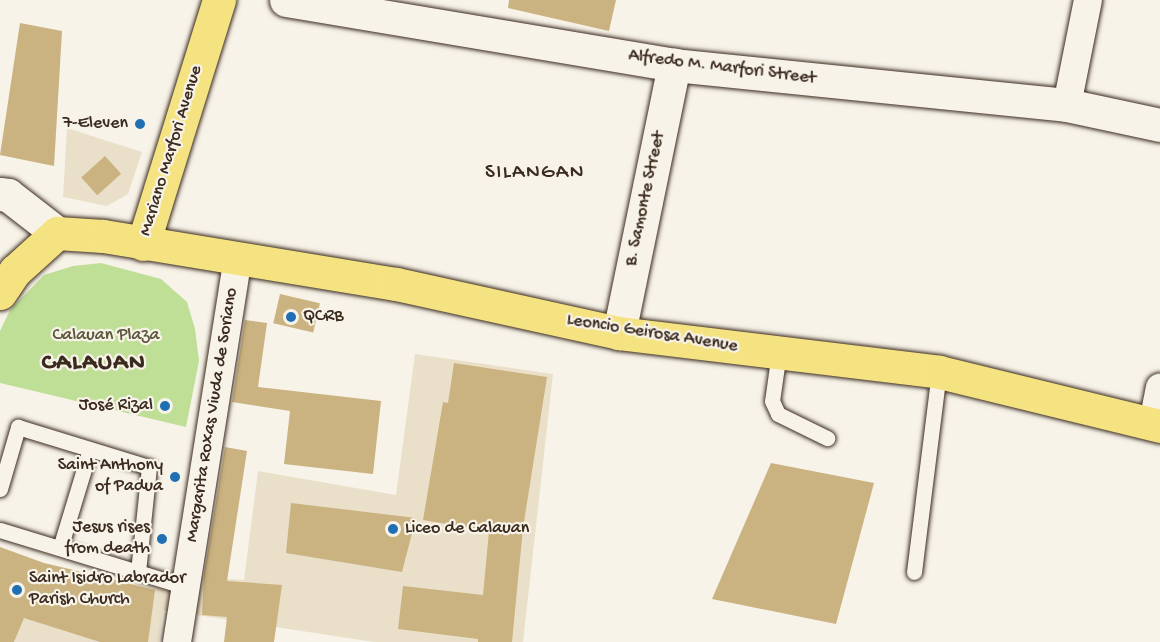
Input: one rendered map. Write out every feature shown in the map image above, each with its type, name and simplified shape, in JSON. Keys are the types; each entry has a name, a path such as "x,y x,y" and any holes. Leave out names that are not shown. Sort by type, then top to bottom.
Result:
{"main road":[{"name":"Mariano Marfori Avenue","path":"57,233 103,236 143,244 219,0"},
{"path":"0,293 15,271 57,233"},
{"name":"Leoncio Geirosa Avenue","path":"143,244 396,284 619,333 939,372 1157,425"}],"street":[{"name":"Alfredo M. Marfori Street","path":"286,0 674,65 1067,105 1160,125"},
{"path":"1067,105 1088,0"},
{"name":"B. Samonte Street","path":"619,333 674,65"},
{"path":"0,194 8,195 57,233"},
{"name":"Margarita Roxas Viuda de Soriano","path":"177,642 237,259"},
{"path":"1157,425 1160,388"}],"lane":[{"path":"779,352 772,400 778,414 827,438"},
{"path":"914,572 939,372"},
{"path":"0,489 18,427 149,467 138,571"},
{"path":"60,548 90,449"},
{"path":"0,530 187,587"}],"shaded area":[{"path":"67,128 142,152 128,194 107,206 63,197"},
{"name":"Liceo de Calauan","path":"415,354 553,374 523,642 374,642 163,610 159,642 14,642 44,563 199,598 202,577 244,580 258,471 396,495"}],"green space":[{"name":"Calauan Plaza","path":"101,263 161,279 187,302 195,329 199,361 186,427 0,383 0,331 10,310 44,275 73,266"}],"building":[{"path":"509,0 616,0 609,31 508,8"},
{"path":"20,23 62,31 54,166 0,155"},
{"path":"105,156 121,174 97,195 81,177"},
{"path":"280,294 320,303 313,332 273,323"},
{"path":"245,320 267,323 258,387 381,401 373,474 284,464 290,411 232,402"},
{"path":"454,363 547,377 523,528 512,642 478,642 478,639 398,629 403,586 483,595 489,531 423,520 443,402 448,403"},
{"path":"225,447 247,451 227,581 282,585 274,642 224,642 227,617 202,615 204,574"},
{"path":"771,463 874,483 836,624 712,599"},
{"path":"291,503 416,518 402,572 286,553"},
{"path":"0,547 44,563 155,590 148,642 100,642 24,618 14,642 0,642"}],"place":[{"name":"7-Eleven","path":"140,124"},
{"name":"QCRB","path":"291,317"},
{"name":"José Rizal","path":"165,406"},
{"name":"Saint Anthony of Padua","path":"175,477"},
{"name":"Liceo de Calauan","path":"393,529"},
{"name":"Jesus rises from death","path":"162,539"},
{"name":"Saint Isidro Labrador Parish Church","path":"17,590"}],"district":[{"name":"SILANGAN","path":"535,174"},
{"name":"CALAUAN","path":"94,364"}]}
